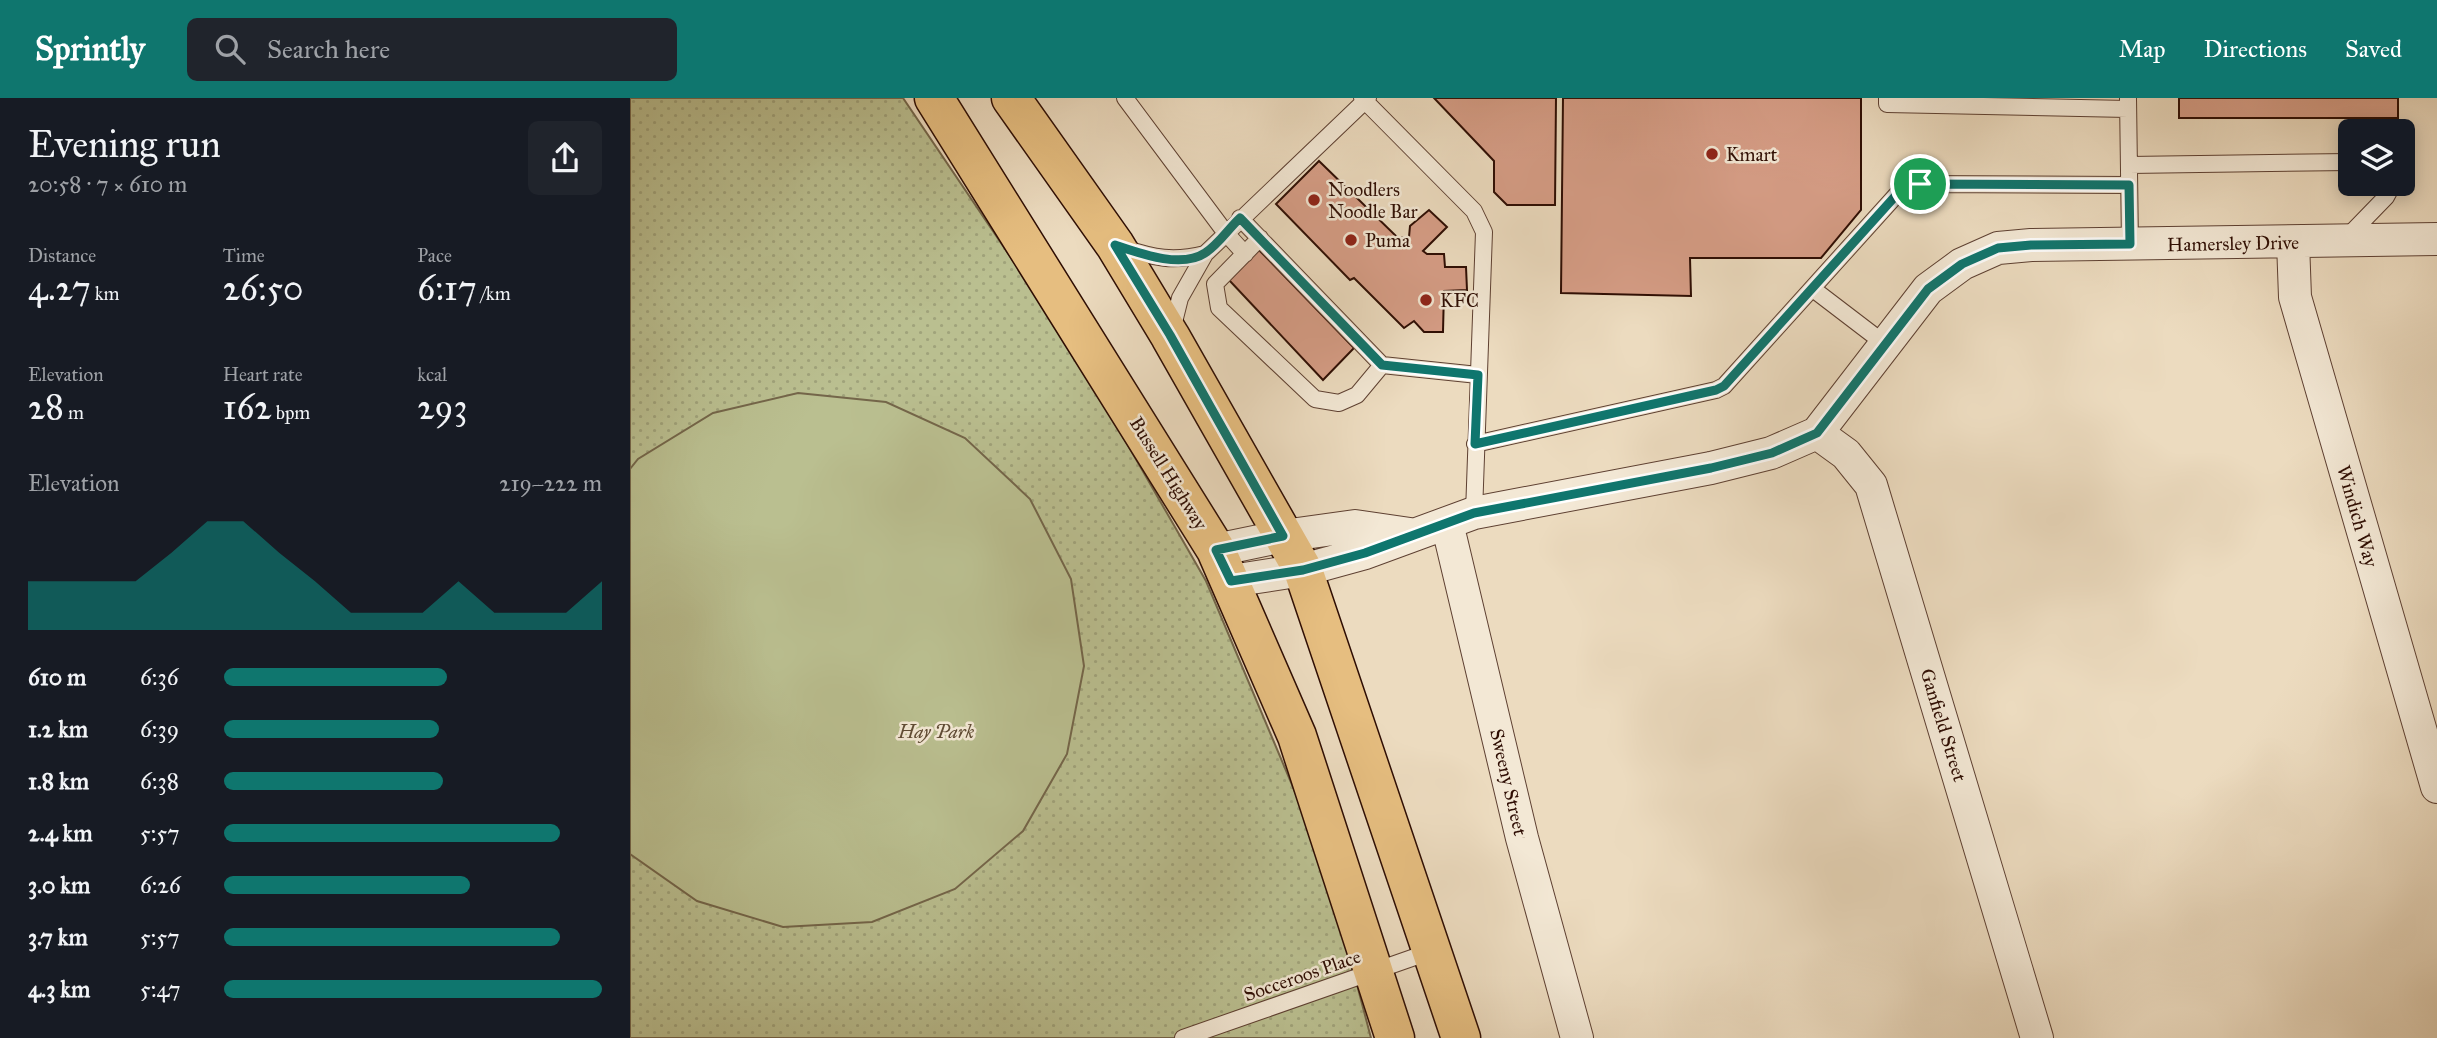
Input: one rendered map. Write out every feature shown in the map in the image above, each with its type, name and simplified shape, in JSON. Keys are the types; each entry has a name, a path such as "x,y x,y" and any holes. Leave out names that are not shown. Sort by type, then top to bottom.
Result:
{"main road":[{"name":"Bussell Highway","path":"934,98 1224,566 1297,736 1395,1038"},
{"path":"1011,98 1115,245 1170,335 1303,570 1461,1038"}],"street":[{"name":"Hamersley Drive","path":"1224,566 1303,570 1365,553 1461,518 1711,468 1772,453 1817,433 1928,289 1962,264 1998,248 2031,245 2437,239"},
{"name":"Windich Way","path":"2293,242 2295,297 2437,788"},
{"name":"Ganfield Street","path":"1817,433 1846,454 1871,485 2037,1038"},
{"name":"Sweeny Street","path":"1461,518 1522,838 1577,1038"},
{"name":"Hamersley Drive","path":"1224,566 1283,536 1355,526 1412,534"}],"lane":[{"path":"1125,98 1225,232 1245,254"},
{"path":"1887,98 1887,104 2128,104 2130,244"},
{"path":"1170,335 1180,298 1205,254 1365,99 1474,211 1484,232 1475,444 1461,518"},
{"path":"2129,165 2338,162"},
{"path":"1475,444 1724,386 1899,192 1910,186 2129,185"},
{"path":"2354,241 2354,230 2387,196"},
{"path":"1240,218 1382,365 1478,375"},
{"path":"1261,238 1215,284 1219,308 1315,399 1339,403 1357,395 1382,365"},
{"path":"1115,245 1156,258 1186,259 1205,254"},
{"path":"1813,289 1885,344"},
{"name":"Socceroos Place","path":"1184,1038 1433,950"}],"green space":[{"name":"Hay Park","path":"630,98 903,98 1072,348 1206,581 1325,863 1371,1038 630,1038"},
{"path":"798,393 886,402 965,438 1030,499 1071,579 1084,666 1067,754 1023,831 955,889 872,922 783,927 697,901 630,854 630,469 638,459 713,413"}],"building":[{"path":"1434,98 1556,98 1555,205 1507,205 1494,192 1494,161"},
{"name":"Kmart","path":"1563,98 1861,98 1861,210 1821,258 1690,258 1691,296 1561,293"},
{"path":"2179,98 2398,98 2398,118 2179,118"},
{"path":"1319,161 1398,238 1409,237 1410,226 1429,210 1447,227 1423,251 1427,254 1444,254 1445,267 1466,267 1467,290 1444,291 1443,332 1424,332 1414,321 1404,328 1354,278 1350,280 1276,204"},
{"path":"1259,250 1354,348 1323,380 1229,280"}],"place":[{"name":"Kmart","path":"1712,154"},
{"name":"Noodlers Noodle Bar","path":"1314,200"},
{"name":"Puma","path":"1351,240"},
{"name":"KFC","path":"1426,300"}],"route":[{"path":"1920,184 2129,185 2130,244 1998,248 1962,264 1928,289 1817,433 1772,453 1711,468 1474,513 1365,553 1303,570 1231,581 1216,550 1283,536 1170,335 1115,245 1156,258 1186,259 1205,254 1240,218 1382,365 1478,375 1475,444 1724,386 1899,192 1920,184"}]}
